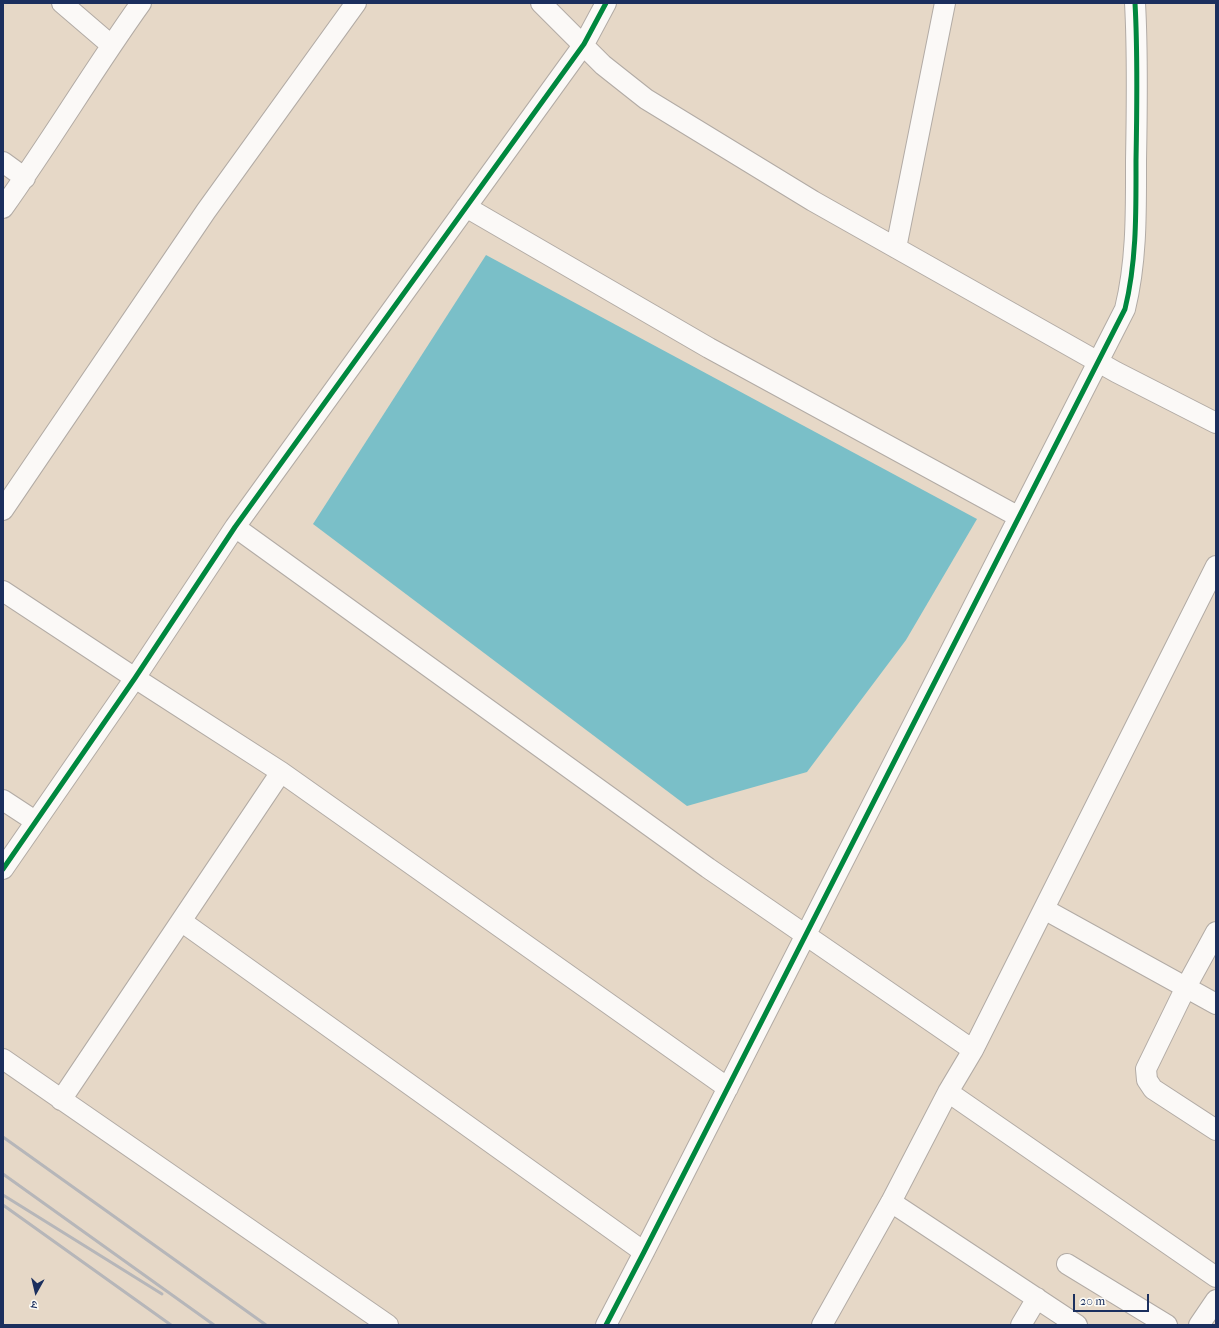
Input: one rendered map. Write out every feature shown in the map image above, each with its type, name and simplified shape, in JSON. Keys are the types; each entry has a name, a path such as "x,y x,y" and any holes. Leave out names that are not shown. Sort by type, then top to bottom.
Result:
{"street":[{"path":"62,3 111,45"},
{"path":"3,208 25,178 111,45 141,3"},
{"path":"3,510 206,211 356,3"},
{"path":"541,3 584,44 603,65 646,99 813,201 1098,362 1216,423"},
{"path":"3,870 35,821 135,678 235,527 584,44 606,3"},
{"path":"896,248 945,3"},
{"path":"606,1325 1020,517 1125,308 1131,283 1135,219 1137,48 1135,3"},
{"path":"3,162 25,178"},
{"path":"466,207 709,348 1020,517"},
{"path":"235,527 708,868 973,1050"},
{"path":"822,1325 891,1202 948,1092 973,1050 1216,566"},
{"path":"3,591 281,772 728,1088"},
{"path":"61,1100 281,772"},
{"path":"3,800 35,821"},
{"path":"1044,909 1216,1004"},
{"path":"181,921 644,1252"},
{"path":"1216,932 1186,987 1146,1069 1147,1080 1153,1089 1216,1130"},
{"path":"3,1059 388,1325"},
{"path":"948,1092 1216,1277"},
{"path":"891,1202 1077,1325"},
{"path":"1067,1264 1167,1325"},
{"path":"1021,1325 1037,1298"},
{"path":"1199,1325 1216,1300"}],"water":[{"path":"486,255 977,519 906,640 807,772 687,806 313,524"}],"railway":[{"path":"3,1137 266,1325"},
{"path":"3,1174 214,1325"},
{"path":"3,1195 162,1294"},
{"path":"3,1205 171,1325"}],"cycle path":[{"path":"3,869 135,678 235,527 584,44 606,3"},
{"path":"606,1325 1125,309 1132,272 1136,216 1137,43 1135,3"}]}
